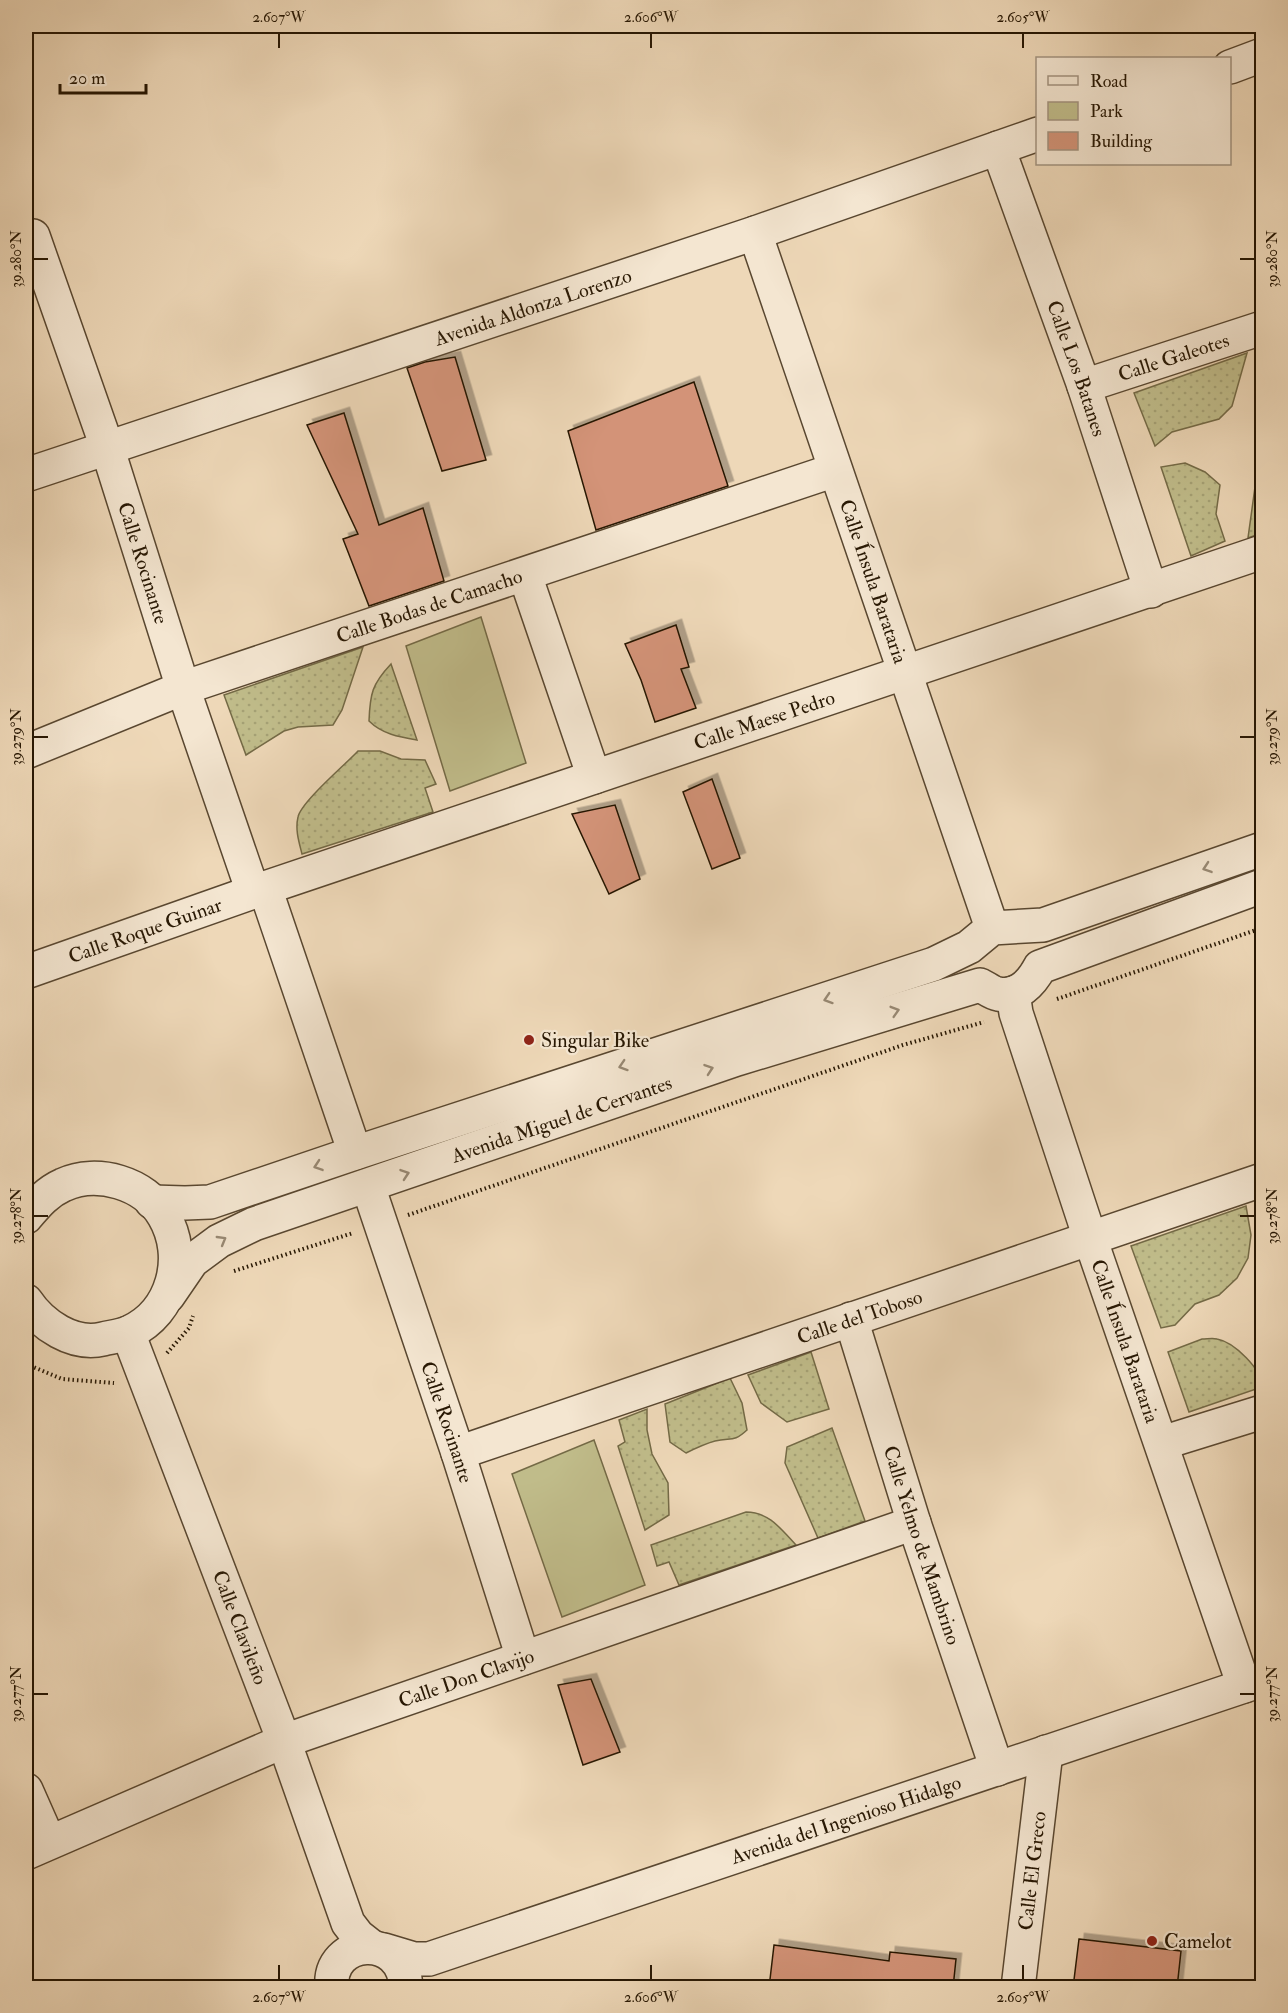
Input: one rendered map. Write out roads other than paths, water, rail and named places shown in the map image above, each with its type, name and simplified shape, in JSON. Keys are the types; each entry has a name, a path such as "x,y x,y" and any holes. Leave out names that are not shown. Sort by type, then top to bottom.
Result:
{"street":[{"path":"1231,67 1263,55"},
{"name":"Avenida Aldonza Lorenzo","path":"26,475 755,233 1036,135"},
{"name":"Calle Los Batanes","path":"998,148 1084,386 1151,591"},
{"name":"Calle Ínsula Barataria","path":"755,233 992,934"},
{"name":"Calle Rocinante","path":"33,236 106,447 183,688 355,1153"},
{"name":"Calle Galeotes","path":"1084,386 1263,328"},
{"name":"Calle Bodas de Camacho","path":"26,752 183,688 836,470"},
{"name":"Calle Maese Pedro","path":"259,890 1263,552"},
{"path":"525,575 594,777"},
{"name":"Avenida Miguel de Cervantes","path":"152,1202 210,1202 934,964 992,934 1043,924 1263,849"},
{"path":"1040,967 1030,938 992,934 970,968 981,985 1015,1003 1040,967 1263,886"},
{"name":"Calle Roque Guinar","path":"26,972 259,890"},
{"name":"Avenida Miguel de Cervantes","path":"129,1333 182,1301 192,1261 219,1241 254,1224 737,1059 981,985"},
{"name":"Calle Ínsula Barataria","path":"1015,1003 1090,1238 1162,1443 1253,1683"},
{"path":"26,1217 41,1198 63,1185 78,1180 106,1179 130,1186 152,1202 164,1215 176,1246 176,1269 182,1301"},
{"name":"Calle del Toboso","path":"458,1453 1263,1180"},
{"name":"Calle Rocinante","path":"368,1186 524,1658"},
{"path":"26,1301 38,1324 71,1337 98,1340 129,1333"},
{"name":"Calle Yelmo de Mambrino","path":"851,1319 914,1523 997,1769"},
{"name":"Calle Clavileño","path":"129,1333 284,1741 348,1923 358,1936 394,1956 401,1966 406,1988"},
{"path":"1162,1443 1263,1412"},
{"name":"Calle Don Clavijo","path":"37,1848 284,1741 914,1523"},
{"name":"Avenida del Ingenioso Hidalgo","path":"378,1948 414,1959 429,1959 1253,1683"},
{"name":"Calle El Greco","path":"1018,1988 1046,1752"},
{"path":"26,1790 37,1848"},
{"name":"Calle Clavileño","path":"332,1977 347,1939 348,1923"},
{"path":"332,1977 349,1952 360,1948 378,1948"},
{"path":"406,1988 429,1959"}],"place":[{"name":"Singular Bike","path":"529,1040"},
{"name":"Camelot","path":"1152,1941"}]}
